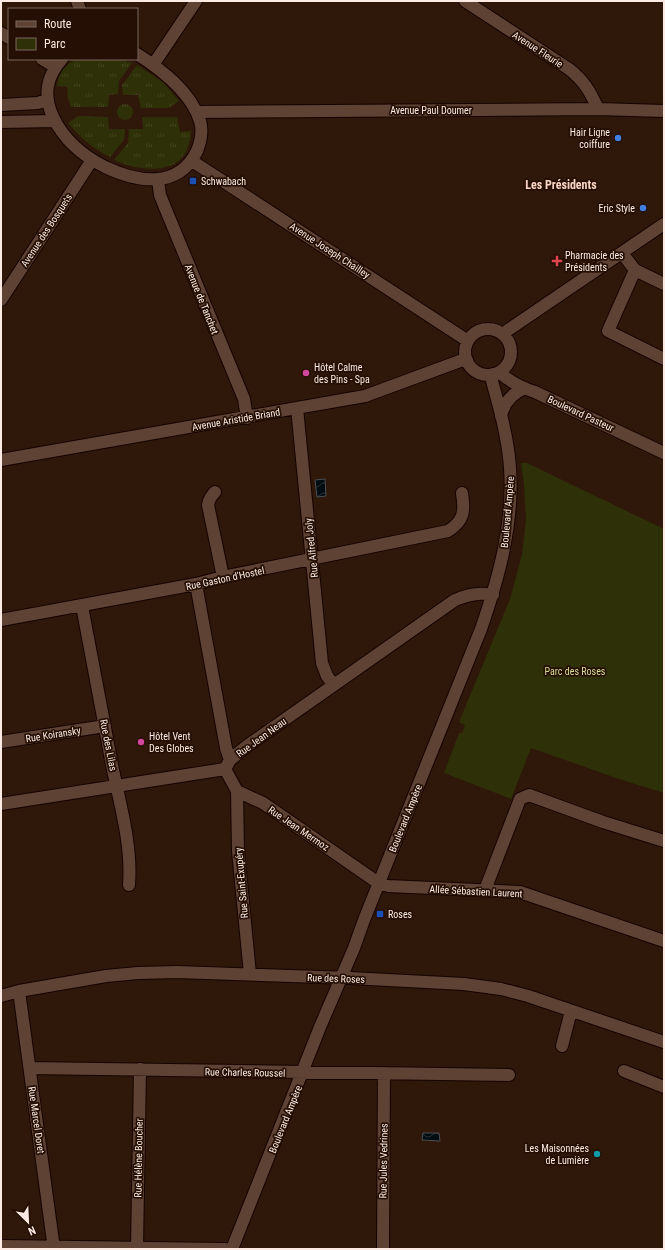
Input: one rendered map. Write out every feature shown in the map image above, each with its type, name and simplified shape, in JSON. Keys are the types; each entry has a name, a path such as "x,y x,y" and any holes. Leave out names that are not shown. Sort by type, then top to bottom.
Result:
{"street":[{"path":"153,65 196,1"},
{"name":"Avenue Fleurie","path":"464,1 569,69 587,87 598,109"},
{"path":"46,60 59,63 49,78 47,100 55,121 65,136 77,149 92,160 122,174 136,178 158,180 174,175 184,169 192,161 202,134 201,123 197,112 179,88 153,65 138,55"},
{"path":"1,105 38,103 47,100"},
{"name":"Avenue Paul Doumer","path":"197,112 598,109 664,111"},
{"path":"1,122 55,121"},
{"name":"Avenue des Bosquets","path":"1,300 92,160"},
{"name":"Avenue Joseph Chailley","path":"192,161 468,341"},
{"name":"Avenue de Tanchet","path":"158,180 160,195 244,399 247,418"},
{"path":"504,335 508,330 664,224"},
{"path":"622,253 635,270 664,284"},
{"path":"635,270 608,332 664,359"},
{"path":"491,329 504,335 510,345 510,358 504,368 496,373 486,374 471,367 467,360 465,350 472,335 491,329"},
{"name":"Avenue Aristide Briand","path":"1,460 247,418 365,396 460,361 467,360"},
{"name":"Boulevard Pasteur","path":"496,373 664,453"},
{"name":"Boulevard Ampère","path":"232,1249 320,1027 342,978 493,595 505,546 510,486 508,453 492,381 496,373"},
{"path":"501,416 509,400 517,392 525,388"},
{"name":"Rue Alfred Joly","path":"297,408 322,663 327,676 334,685"},
{"path":"215,492 208,501 208,505 223,577"},
{"name":"Rue Gaston d'Hostel","path":"1,620 196,584 223,577 448,531 460,522 462,518 465,507 462,494"},
{"path":"196,584 228,764 237,791"},
{"name":"Rue Jean Neau","path":"228,764 247,746 455,600 480,593 493,595"},
{"name":"Rue des Lilas","path":"82,606 116,786 127,835 130,866 129,885"},
{"name":"Rue Koiransky","path":"1,742 105,726"},
{"path":"1,804 116,786 228,764"},
{"name":"Rue Jean Mermoz","path":"237,791 263,803 379,883"},
{"name":"Rue Saint-Exupéry","path":"237,791 238,851 250,974"},
{"path":"485,890 520,799 529,795 603,822 664,841"},
{"name":"Allée Sébastien Laurent","path":"379,883 394,887 520,892 571,908 664,941"},
{"name":"Rue des Roses","path":"1,996 20,991 106,976 138,973 177,972 250,974 464,984 501,989 664,1042"},
{"name":"Rue Marcel Doret","path":"20,991 54,1248"},
{"path":"562,1046 571,1011"},
{"name":"Rue Charles Roussel","path":"30,1068 508,1075"},
{"name":"Rue Hélène Boucher","path":"137,1247 140,1070"},
{"path":"624,1071 664,1087"},
{"name":"Rue Jules Vedrines","path":"383,1249 384,1073"},
{"path":"1,1246 54,1248 137,1247 225,1249"}],"green space":[{"path":"123,60 132,63 119,81 118,94 109,95 108,107 71,107 67,87 57,86 59,77 63,70 73,61"},
{"path":"137,65 163,82 179,101 169,108 141,108 138,95 123,95 122,85"},
{"path":"122,104 128,104 133,109 131,118 128,120 122,120 117,115 117,109"},
{"path":"78,116 108,117 109,129 125,129 124,140 110,157 87,142 68,123"},
{"path":"142,117 177,117 180,132 191,131 188,147 182,158 174,164 154,169 123,164 114,160 128,143 129,129 143,129"},
{"name":"Parc des Roses","path":"521,463 527,463 664,529 664,793 531,748 511,799 444,773 459,733 462,733 465,725 459,722 510,599 522,554 526,520"}],"water":[{"path":"325,479 326,496 317,497 315,480"},
{"path":"423,1133 439,1133 440,1141 422,1140"}],"place":[{"name":"Hair Ligne coiffure","path":"618,138"},
{"name":"Schwabach","path":"193,181"},
{"name":"Eric Style","path":"643,208"},
{"name":"Pharmacie des Présidents","path":"557,261"},
{"name":"Hôtel Calme des Pins - Spa","path":"306,373"},
{"name":"Hôtel Vent Des Globes","path":"141,742"},
{"name":"Roses","path":"380,914"},
{"name":"Les Maisonnées de Lumière","path":"597,1154"}],"district":[{"name":"Les Présidents","path":"561,185"}]}
